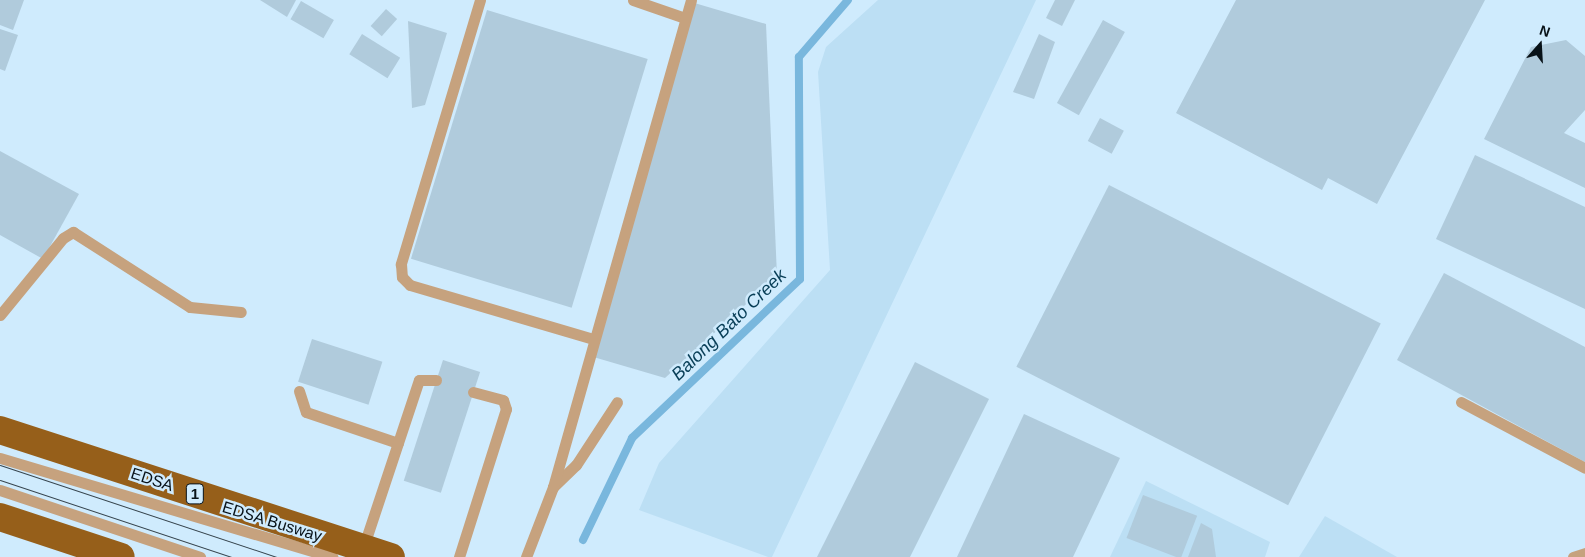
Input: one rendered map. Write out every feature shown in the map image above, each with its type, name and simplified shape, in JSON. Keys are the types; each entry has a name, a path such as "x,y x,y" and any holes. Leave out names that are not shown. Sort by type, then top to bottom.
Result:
{"highway":[{"name":"EDSA","path":"0,430 391,557"},
{"path":"0,518 121,557"}],"lane":[{"path":"480,0 401,264 402,277 410,286 593,339"},
{"path":"633,0 685,18"},
{"path":"526,557 553,488 593,339 690,0"},
{"path":"0,315 63,238 73,232 190,307 241,312"},
{"path":"363,548 419,380 436,380"},
{"path":"299,391 306,412 398,443"},
{"path":"459,557 506,409 503,400 473,392"},
{"path":"553,488 576,465 617,402"},
{"path":"1461,402 1585,468"},
{"name":"EDSA Busway","path":"0,458 333,557"},
{"path":"0,490 200,557"},
{"path":"1573,557 1585,553"}],"shaded area":[{"path":"878,0 1036,0 772,557 768,557 639,510 659,463 830,270 818,72 826,47"},
{"path":"1146,481 1270,542 1265,557 1110,557"},
{"path":"1325,516 1397,557 1299,557"}],"building":[{"path":"0,0 24,0 13,30 0,25"},
{"path":"260,0 296,0 287,17"},
{"path":"1055,0 1075,0 1062,26 1046,18"},
{"path":"1236,0 1485,0 1377,204 1328,178 1322,190 1176,113"},
{"path":"301,1 334,20 323,38 290,19"},
{"path":"691,2 766,24 777,276 665,378 590,356"},
{"path":"386,9 397,19 382,36 371,26"},
{"path":"487,10 648,59 572,308 411,259"},
{"path":"1103,20 1125,32 1079,115 1057,103"},
{"path":"408,21 447,33 425,105 412,108"},
{"path":"0,29 18,35 5,71 0,69"},
{"path":"362,34 400,58 387,78 349,54"},
{"path":"1039,34 1055,42 1034,99 1013,92"},
{"path":"1566,40 1585,56 1585,110 1564,133 1585,143 1585,188 1484,139 1531,47"},
{"path":"1100,118 1124,131 1112,154 1088,141"},
{"path":"0,151 79,194 43,259 0,235"},
{"path":"1475,155 1585,207 1585,309 1436,239"},
{"path":"1109,185 1381,323 1288,505 1016,367"},
{"path":"1444,273 1585,347 1585,462 1397,360"},
{"path":"312,339 382,362 368,405 298,382"},
{"path":"443,360 480,372 441,493 404,481"},
{"path":"915,362 989,399 910,557 817,557"},
{"path":"1024,414 1120,458 1073,557 957,557"},
{"path":"1143,495 1197,516 1181,557 1176,557 1127,538"},
{"path":"1201,523 1212,529 1216,557 1188,557"}],"waterway":[{"name":"Balong Bato Creek","path":"583,540 632,438 800,279 799,57 848,0"}],"tram line":[{"path":"0,465 277,557"},
{"path":"0,480 232,557"}]}
